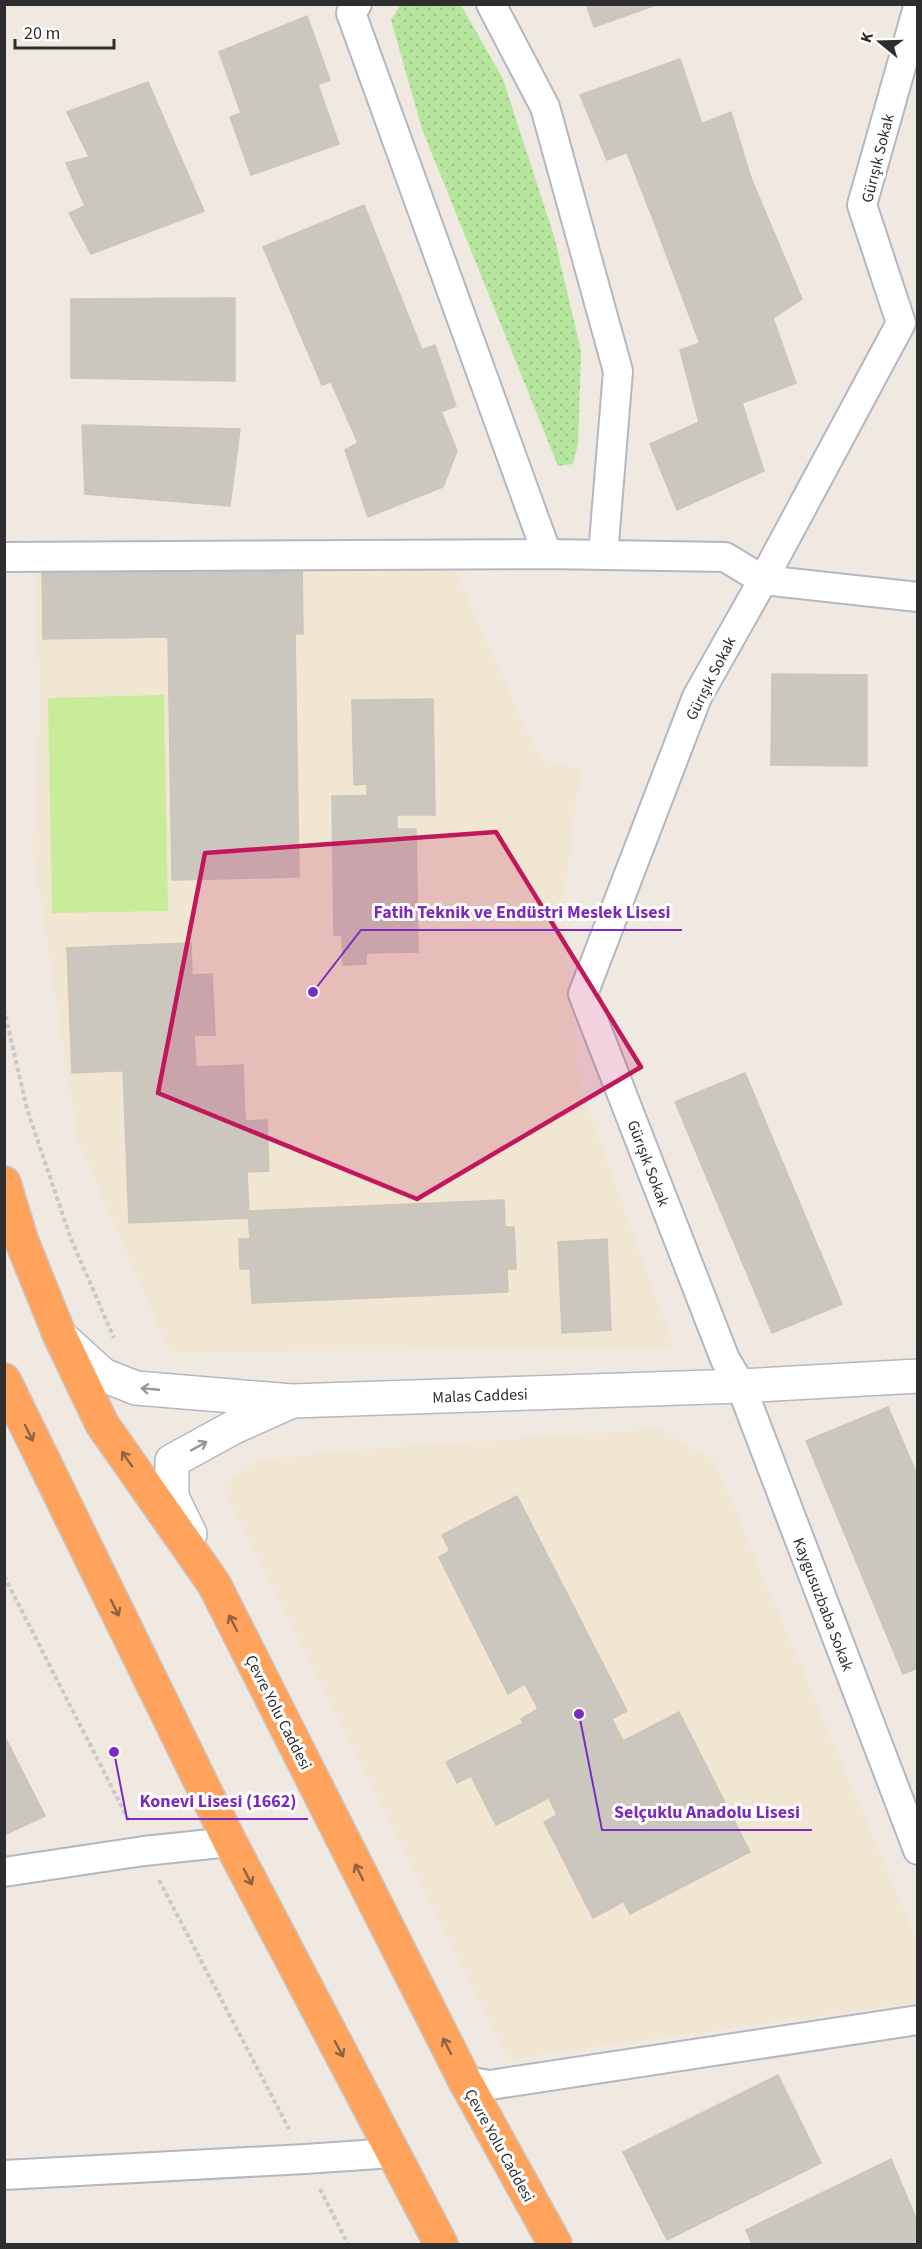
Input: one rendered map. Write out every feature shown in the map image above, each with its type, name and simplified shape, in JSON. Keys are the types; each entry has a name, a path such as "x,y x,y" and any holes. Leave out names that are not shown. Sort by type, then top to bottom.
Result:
{"highway":[{"name":"Çevre Yolu Caddesi","path":"4,1183 22,1242 60,1336 102,1424 214,1584 465,2082 555,2244"},
{"path":"6,1389 230,1842 441,2244"}],"street":[{"path":"357,4 351,13 547,554"},
{"path":"490,4 545,107 618,370 603,555"},
{"name":"Gürışık Sokak","path":"733,1372 583,994 696,697 909,321 862,205 918,7"},
{"path":"4,557 547,554 725,558 763,580 918,597"},
{"name":"Malas Caddesi","path":"60,1336 103,1376 136,1388 292,1401 733,1372 918,1376"},
{"name":"Kaygusuzbaba Sokak","path":"733,1372 918,1850"},
{"path":"214,1584 172,1497 172,1461 234,1427 292,1401"},
{"path":"4,1872 144,1851 230,1842"},
{"path":"465,2082 490,2085 918,2020"},
{"path":"4,2175 393,2153"}],"path":[{"path":"4,1576 348,2244"}],"highlighted area":[{"path":"496,832 641,1067 417,1199 158,1093 205,853"}],"shaded area":[{"path":"35,559 452,564 539,758 580,769 564,900 579,1084 674,1347 170,1353 78,1140 33,851 40,705"},
{"path":"659,1429 714,1460 917,1941 917,2003 509,2059 222,1486 257,1460 365,1449"}],"green space":[{"path":"400,5 461,5 503,79 554,236 581,351 578,444 573,464 558,466 422,129 391,20"},
{"path":"164,695 168,911 52,913 48,698"}],"building":[{"path":"586,4 659,4 594,27"},
{"path":"307,16 330,80 241,113 219,52"},
{"path":"680,59 702,124 607,160 580,95"},
{"path":"148,82 204,211 91,254 69,213 85,206 66,163 89,157 67,112"},
{"path":"318,85 339,144 251,175 230,117"},
{"path":"731,112 751,178 653,219 627,153"},
{"path":"751,178 802,299 773,318 700,344 653,219"},
{"path":"364,205 422,350 322,385 263,247"},
{"path":"235,298 235,381 71,378 71,299"},
{"path":"773,318 796,383 699,422 680,350"},
{"path":"435,345 456,406 358,443 331,382"},
{"path":"742,403 764,471 677,510 650,444"},
{"path":"441,411 457,451 443,487 368,517 345,450"},
{"path":"82,425 240,429 230,506 85,494"},
{"path":"302,558 303,634 295,634 299,877 172,880 168,637 43,639 42,563"},
{"path":"772,674 867,675 867,766 771,765"},
{"path":"433,699 435,815 397,815 397,795 367,796 367,784 354,785 352,700"},
{"path":"397,795 397,829 416,829 418,952 366,953 366,964 343,965 342,935 334,935 332,796"},
{"path":"191,943 192,975 212,974 215,1035 194,1035 196,1067 116,1071 111,946"},
{"path":"111,946 116,1071 72,1073 67,948"},
{"path":"243,1065 245,1121 267,1120 269,1171 247,1172 249,1218 129,1223 123,1070"},
{"path":"745,1073 842,1304 772,1333 675,1102"},
{"path":"504,1200 505,1227 514,1227 516,1269 507,1269 508,1292 252,1303 250,1269 240,1269 239,1239 250,1239 248,1211"},
{"path":"607,1239 611,1330 562,1333 558,1242"},
{"path":"888,1407 918,1477 918,1668 903,1674 806,1441"},
{"path":"517,1496 627,1711 540,1756 521,1719 538,1709 525,1684 508,1694 439,1557 450,1551 442,1535"},
{"path":"679,1712 750,1852 630,1914 547,1752 612,1719 623,1741"},
{"path":"523,1723 540,1756 547,1752 566,1789 496,1825 471,1776 457,1783 446,1762"},
{"path":"4,1735 15,1757 4,1762"},
{"path":"15,1757 45,1816 4,1835 4,1762"},
{"path":"566,1789 623,1902 593,1918 544,1822 557,1815 549,1798"},
{"path":"778,2075 821,2163 667,2240 623,2152"},
{"path":"891,2159 918,2223 918,2244 752,2244 746,2230"}],"place":[{"name":"Fatih Teknik ve Endüstri Meslek Lisesi","path":"313,992"},
{"name":"Selçuklu Anadolu Lisesi","path":"579,1714"},
{"name":"Konevi Lisesi (1662)","path":"114,1752"}]}
